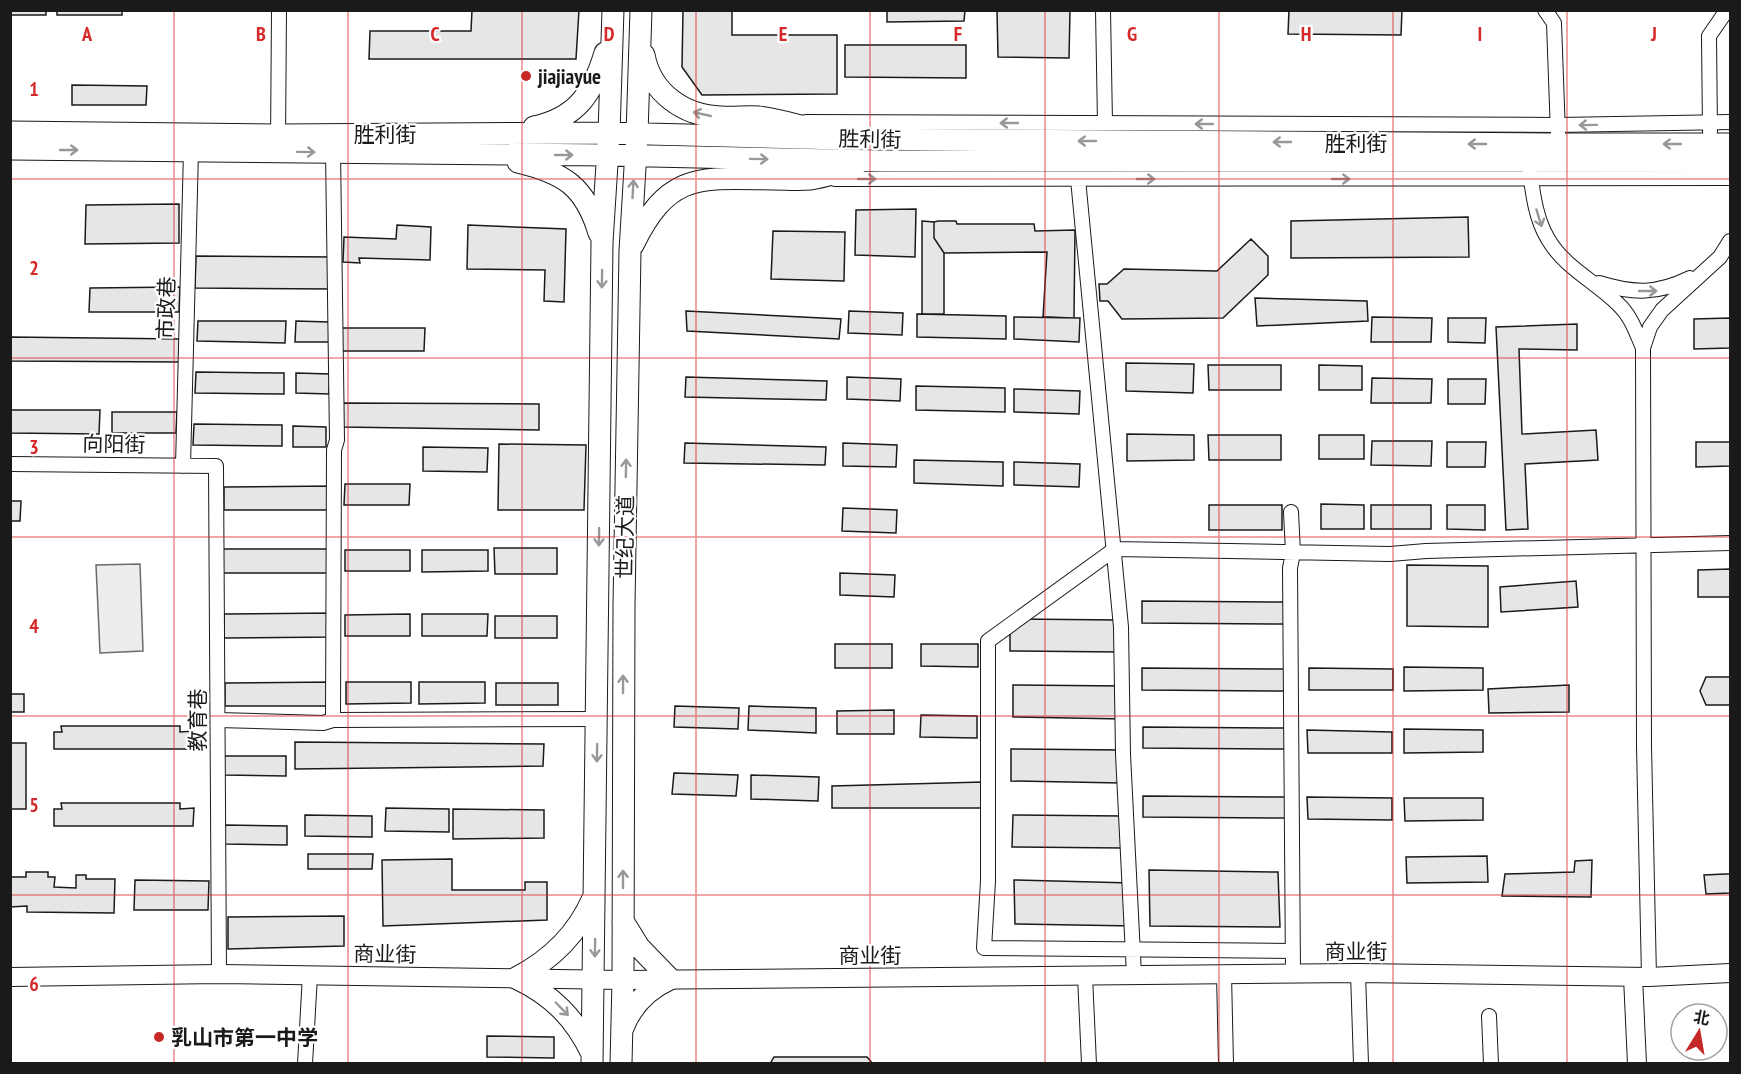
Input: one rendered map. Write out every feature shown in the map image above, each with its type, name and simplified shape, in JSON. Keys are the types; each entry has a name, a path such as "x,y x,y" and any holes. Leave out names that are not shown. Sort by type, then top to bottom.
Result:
{"main road":[{"name":"世纪大道","path":"621,1064 624,605 630,251 641,10"},
{"name":"世纪大道","path":"592,1059 596,892 602,242 613,20"},
{"path":"479,144 551,124 567,116 581,103 591,89 600,70 613,20"},
{"path":"640,35 645,60 659,90 683,108 699,114 719,117 756,117 788,122 841,139"},
{"name":"胜利街","path":"10,132 278,143 479,144 634,156 1530,170 1558,144"},
{"name":"胜利街","path":"10,149 191,151 278,143 333,152 479,144 609,133 841,139 1558,144 1721,152"},
{"path":"479,144 520,162 546,170 576,187 594,217 602,242"},
{"path":"630,251 651,214 677,188 693,181 715,178 809,179 882,161"},
{"path":"516,978 544,962 569,938 596,892"},
{"path":"622,1032 631,1011 638,1002 653,988 670,979 639,947 623,920"},
{"path":"516,978 543,992 566,1012 576,1025 592,1059"}],"street":[{"path":"278,143 279,10"},
{"path":"1103,10 1105,123"},
{"path":"1545,10 1554,23 1558,144"},
{"path":"1721,152 1709,36 1727,10"},
{"path":"788,122 1105,123 1558,144 1731,122"},
{"name":"市政巷","path":"183,466 191,151"},
{"path":"333,152 337,440 334,450 333,720"},
{"path":"1530,170 1533,197 1541,226 1548,240 1561,256 1620,306 1633,324 1643,348"},
{"path":"809,179 1078,179 1530,170 1731,178"},
{"path":"1078,179 1121,627 1123,754 1134,975"},
{"path":"1637,1064 1641,977 1644,746 1643,348 1650,327 1662,310 1720,257 1731,241"},
{"path":"1591,281 1633,291 1659,291 1705,272"},
{"name":"向阳街","path":"10,464 216,466"},
{"name":"教育巷","path":"216,466 219,974"},
{"path":"1291,512 1293,554 1290,580 1293,974"},
{"path":"1293,951 984,948 988,881 988,641 1115,549 1390,554 1426,551 1731,543"},
{"path":"218,720 323,723 333,720 597,719"},
{"path":"1358,973 1361,1064"},
{"name":"商业街","path":"10,977 219,974 623,980 1358,973 1641,977 1731,973"},
{"path":"1224,974 1226,1064"},
{"path":"305,1064 310,975"},
{"path":"1085,976 1089,1064"},
{"path":"1489,1016 1491,1064"}],"shaded area":[{"path":"140,564 143,651 100,653 96,565"}],"building":[{"path":"10,10 46,10 46,15 10,15"},
{"path":"57,10 122,10 122,15 57,15"},
{"path":"472,10 579,10 576,59 369,59 370,31 471,31"},
{"path":"683,10 732,10 732,35 837,35 837,94 702,95 682,67"},
{"path":"887,10 965,10 964,21 887,22"},
{"path":"997,10 1070,10 1069,58 998,57"},
{"path":"1289,10 1402,10 1401,35 1288,34"},
{"path":"845,45 966,45 966,78 845,77"},
{"path":"72,85 147,86 146,105 72,105"},
{"path":"179,204 179,243 85,244 86,205"},
{"path":"916,209 915,257 855,255 856,210"},
{"path":"1468,217 1469,257 1291,258 1291,221"},
{"path":"922,221 934,222 934,238 944,253 944,314 922,314"},
{"path":"956,221 957,224 1034,224 1035,231 1075,230 1074,318 1043,317 1047,252 944,253 934,238 934,222"},
{"path":"397,225 431,227 430,260 359,258 360,263 343,262 344,237 396,239"},
{"path":"468,225 566,229 564,302 544,301 545,270 467,269"},
{"path":"773,231 845,232 844,281 771,279"},
{"path":"1251,239 1268,256 1268,275 1223,318 1122,319 1108,301 1100,301 1099,284 1107,284 1124,269 1217,271"},
{"path":"196,256 337,257 336,289 195,288"},
{"path":"180,287 179,312 89,312 90,288"},
{"path":"1255,298 1367,301 1368,321 1257,326"},
{"path":"686,311 841,319 839,339 687,331"},
{"path":"849,311 903,313 902,335 848,333"},
{"path":"917,314 1006,316 1006,339 917,337"},
{"path":"1014,317 1080,318 1079,342 1014,339"},
{"path":"1372,317 1432,318 1431,342 1371,342"},
{"path":"1448,318 1486,318 1485,343 1448,342"},
{"path":"1730,318 1730,348 1694,349 1694,319"},
{"path":"198,321 286,321 285,343 197,341"},
{"path":"296,321 329,322 329,342 295,342"},
{"path":"1577,324 1577,350 1519,349 1522,434 1596,430 1598,460 1525,464 1528,529 1506,530 1496,327"},
{"path":"342,328 425,328 424,351 342,351"},
{"path":"10,337 181,339 180,362 10,361"},
{"path":"1126,363 1194,364 1193,393 1126,391"},
{"path":"1208,365 1281,365 1281,390 1209,390"},
{"path":"1319,365 1362,366 1362,390 1319,390"},
{"path":"196,372 284,373 284,394 195,393"},
{"path":"296,373 330,374 329,394 296,393"},
{"path":"686,377 827,381 826,400 685,397"},
{"path":"847,377 901,379 900,401 847,399"},
{"path":"1372,378 1432,379 1431,403 1371,403"},
{"path":"1448,379 1486,379 1485,404 1448,404"},
{"path":"916,386 1005,388 1005,412 916,410"},
{"path":"1014,389 1080,391 1079,414 1014,412"},
{"path":"341,403 539,404 539,430 341,427"},
{"path":"10,410 100,410 99,434 10,433"},
{"path":"112,412 177,412 176,433 112,433"},
{"path":"194,424 282,425 282,446 193,445"},
{"path":"293,426 326,427 326,447 293,447"},
{"path":"1127,434 1194,435 1194,460 1127,461"},
{"path":"1208,435 1281,435 1281,460 1209,460"},
{"path":"1319,435 1364,435 1364,459 1319,459"},
{"path":"1372,441 1432,441 1431,466 1371,465"},
{"path":"1447,442 1486,442 1485,467 1447,467"},
{"path":"1696,442 1730,442 1730,466 1696,467"},
{"path":"685,443 826,447 825,465 684,463"},
{"path":"843,443 897,445 896,467 843,466"},
{"path":"499,444 586,445 584,510 498,510"},
{"path":"423,447 488,448 487,472 423,471"},
{"path":"914,460 1003,462 1003,486 914,483"},
{"path":"1014,462 1080,464 1079,487 1014,485"},
{"path":"345,484 410,484 409,505 344,505"},
{"path":"336,486 336,510 224,510 224,487"},
{"path":"10,501 21,501 20,521 10,521"},
{"path":"1321,504 1364,505 1364,529 1321,529"},
{"path":"1209,505 1282,505 1282,530 1209,530"},
{"path":"1371,505 1431,505 1431,529 1371,529"},
{"path":"1447,505 1485,505 1485,530 1447,529"},
{"path":"843,508 897,510 896,533 842,531"},
{"path":"494,548 557,548 557,574 495,574"},
{"path":"223,549 334,549 334,573 223,573"},
{"path":"345,550 410,550 410,571 345,571"},
{"path":"422,550 488,550 488,571 422,572"},
{"path":"1407,565 1488,566 1488,627 1407,626"},
{"path":"1730,569 1730,597 1698,597 1698,570"},
{"path":"840,573 895,575 894,597 840,595"},
{"path":"1576,581 1578,607 1501,612 1500,587"},
{"path":"1142,601 1287,602 1287,624 1142,623"},
{"path":"336,613 335,637 224,638 224,614"},
{"path":"410,614 410,636 345,636 345,615"},
{"path":"422,614 488,614 487,636 422,636"},
{"path":"495,616 557,616 557,638 495,638"},
{"path":"1010,619 1119,620 1120,652 1010,651"},
{"path":"835,644 892,644 892,668 835,668"},
{"path":"921,644 978,644 978,667 921,666"},
{"path":"1404,667 1483,668 1483,690 1404,691"},
{"path":"1142,668 1287,669 1287,691 1142,690"},
{"path":"1309,668 1393,669 1393,690 1309,690"},
{"path":"1706,677 1730,677 1730,705 1706,705 1700,691"},
{"path":"336,682 336,706 225,706 225,683"},
{"path":"346,682 411,682 411,703 346,704"},
{"path":"419,682 485,682 485,703 419,704"},
{"path":"496,683 558,683 558,705 496,705"},
{"path":"1013,685 1123,686 1123,719 1013,717"},
{"path":"1569,685 1569,712 1489,713 1488,689"},
{"path":"10,694 24,694 24,712 10,712"},
{"path":"675,706 739,708 738,729 674,727"},
{"path":"749,706 816,708 816,733 748,730"},
{"path":"894,710 894,734 837,734 837,711"},
{"path":"921,715 977,716 977,738 920,737"},
{"path":"61,726 180,726 180,732 194,731 193,749 54,749 54,732 62,732"},
{"path":"1143,727 1287,728 1287,749 1143,748"},
{"path":"1404,729 1483,730 1483,752 1404,753"},
{"path":"1307,730 1392,732 1392,753 1308,753"},
{"path":"295,742 544,744 543,766 295,769"},
{"path":"10,743 26,743 26,809 10,809"},
{"path":"1011,749 1121,750 1121,783 1011,781"},
{"path":"224,756 286,756 286,776 224,775"},
{"path":"674,773 738,775 736,796 672,794"},
{"path":"751,775 819,777 818,801 751,799"},
{"path":"983,782 982,808 832,808 832,786"},
{"path":"1143,796 1288,797 1288,818 1143,817"},
{"path":"1307,797 1392,798 1392,820 1308,819"},
{"path":"1404,798 1483,798 1483,820 1405,821"},
{"path":"61,803 180,803 180,809 194,808 193,826 54,826 54,809 62,809"},
{"path":"386,808 449,809 449,832 385,831"},
{"path":"453,809 544,810 544,838 453,839"},
{"path":"305,815 372,816 372,837 305,836"},
{"path":"1013,815 1122,816 1122,848 1012,847"},
{"path":"225,825 287,826 287,845 225,844"},
{"path":"308,854 373,854 372,869 308,869"},
{"path":"1487,856 1488,882 1407,883 1406,857"},
{"path":"452,859 452,890 525,890 525,882 547,882 547,920 383,926 382,860"},
{"path":"1592,860 1591,897 1502,896 1505,874 1574,872 1575,861"},
{"path":"1149,870 1278,872 1280,927 1150,926"},
{"path":"26,872 48,872 48,877 55,877 54,887 76,888 76,875 86,875 86,879 115,879 114,913 27,912 27,906 10,907 10,877 26,877"},
{"path":"1730,874 1730,893 1706,894 1704,875"},
{"path":"135,880 209,881 208,910 134,910"},
{"path":"1014,880 1132,883 1134,926 1015,924"},
{"path":"344,916 344,946 228,949 228,917"},
{"path":"487,1036 554,1037 554,1058 487,1057"},
{"path":"774,1057 867,1057 873,1064 770,1064"}],"place":[{"name":"jiajiayue","path":"526,76"},
{"name":"乳山市第一中学","path":"159,1037"}]}
